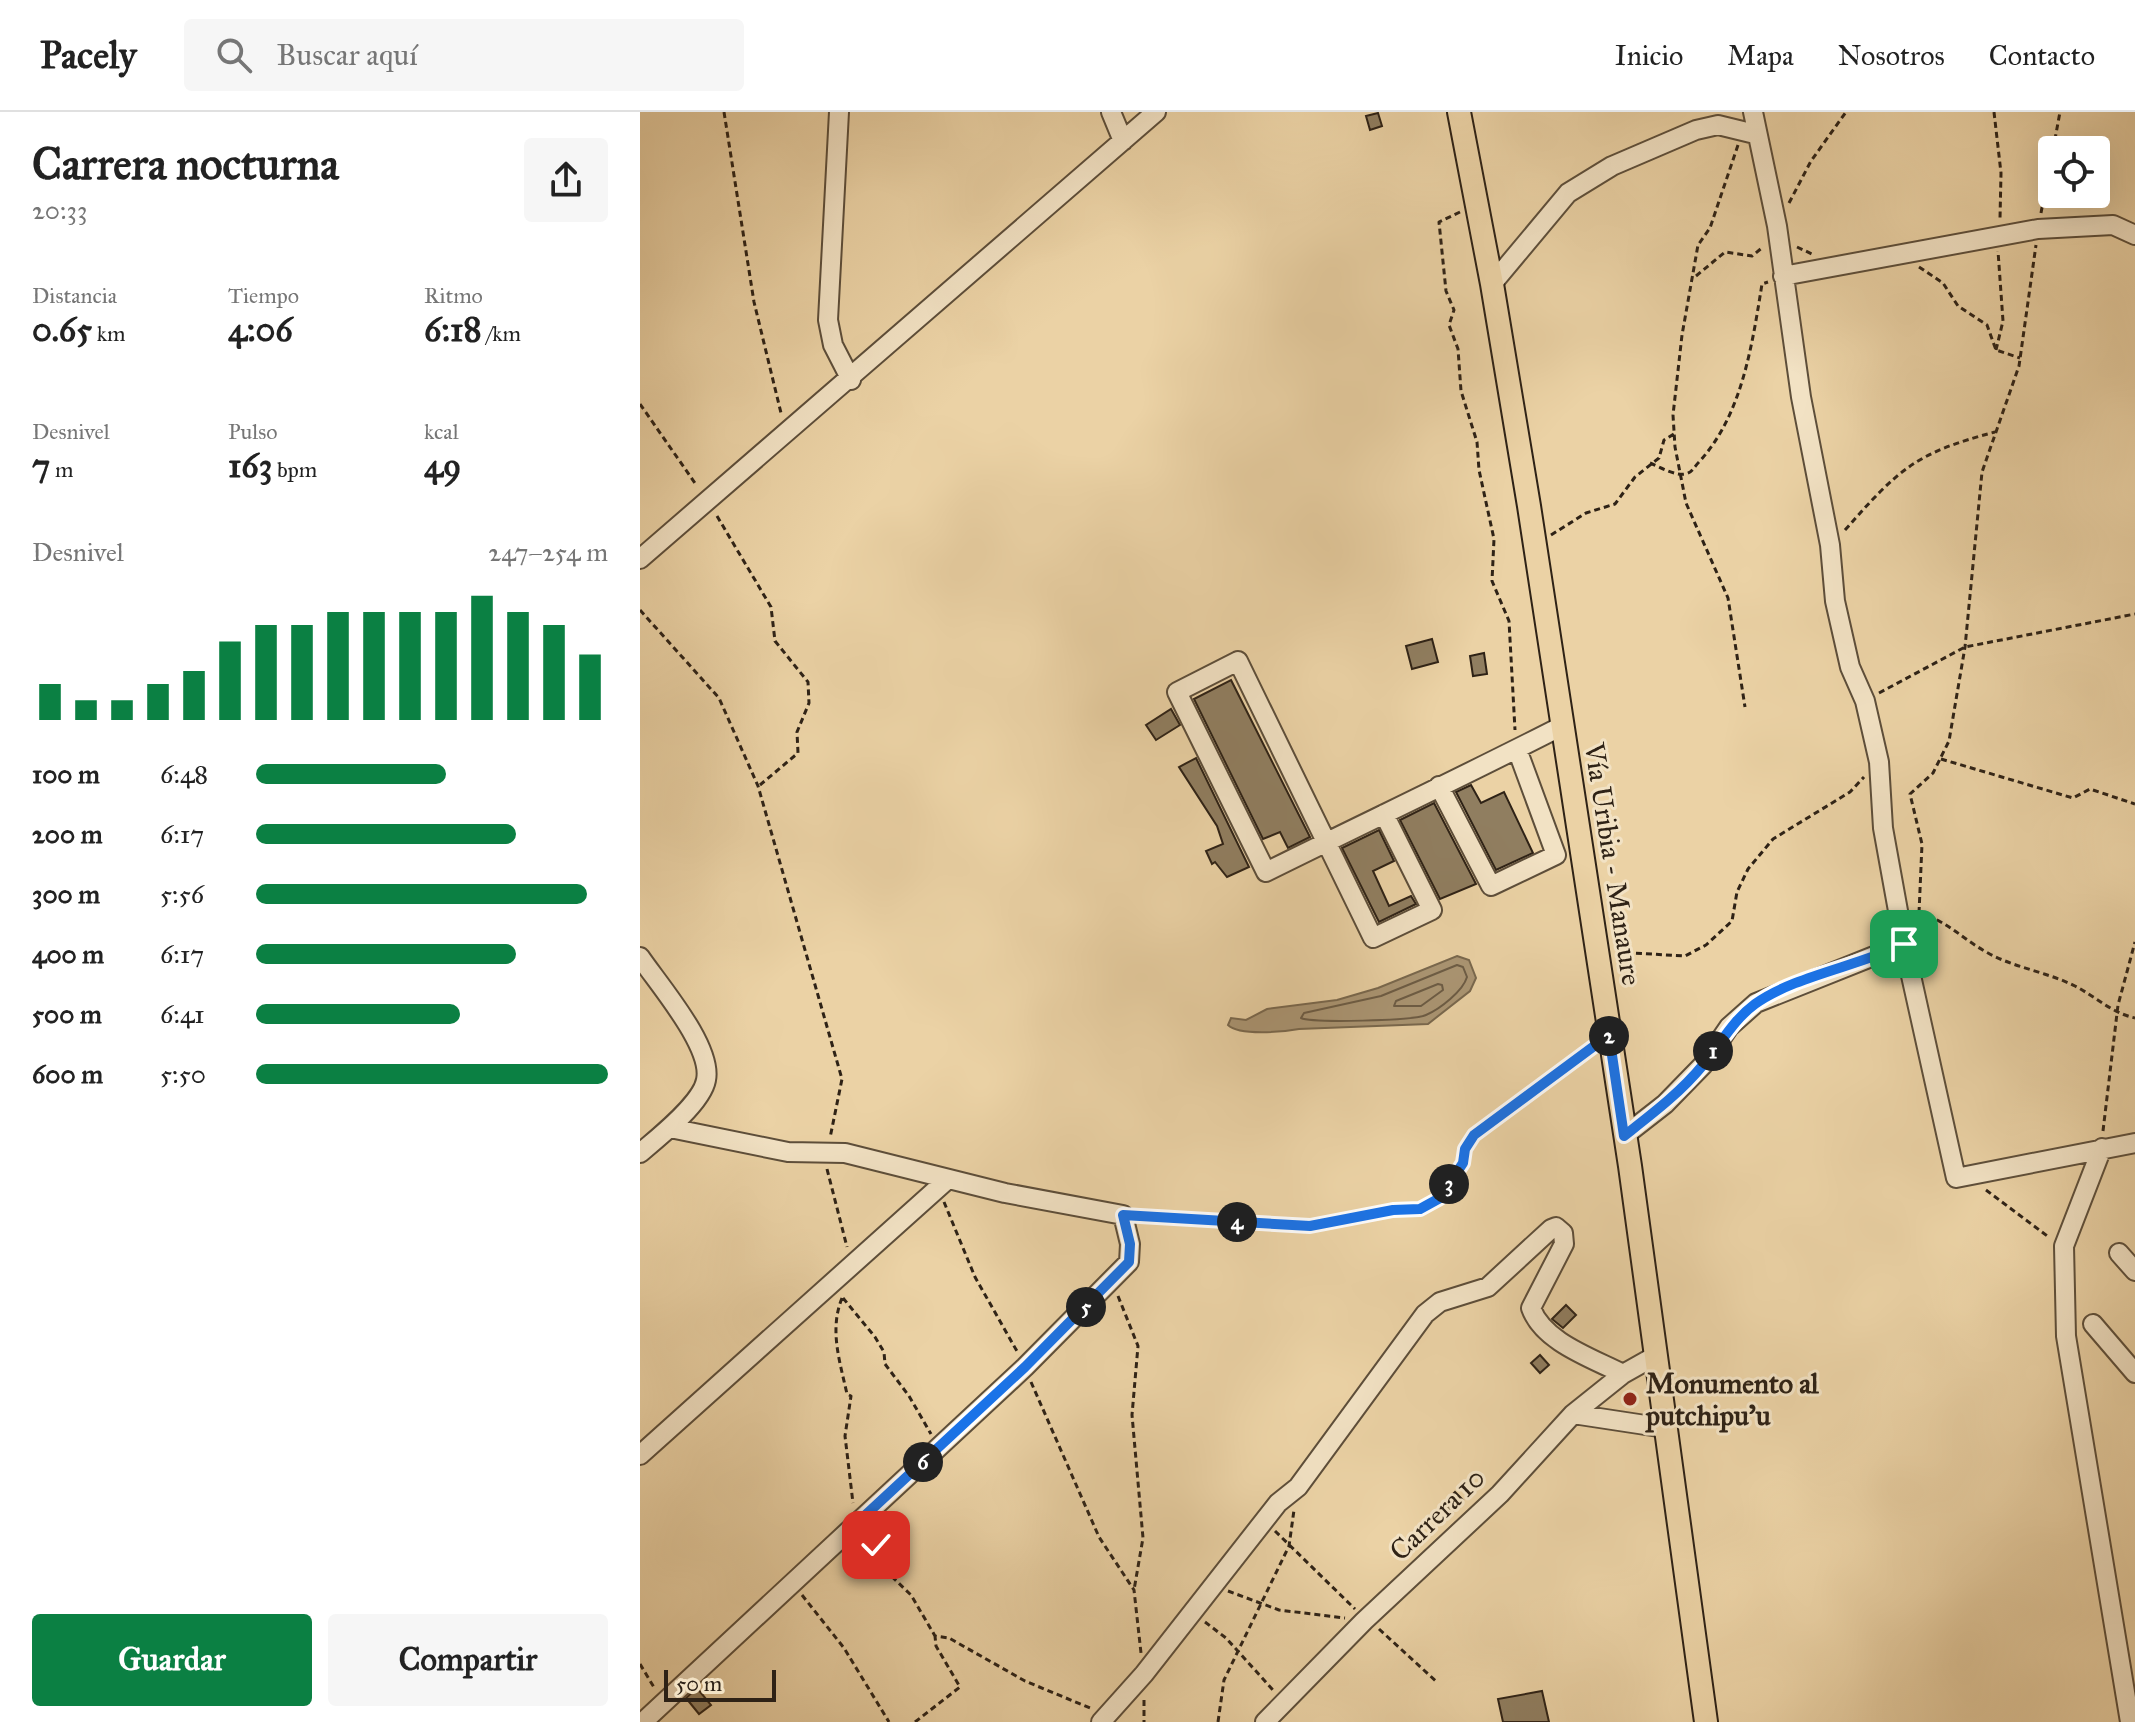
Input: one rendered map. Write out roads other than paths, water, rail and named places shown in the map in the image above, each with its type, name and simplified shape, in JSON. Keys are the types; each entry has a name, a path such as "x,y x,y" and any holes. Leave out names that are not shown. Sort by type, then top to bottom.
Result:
{"main road":[{"name":"Vía Uribia - Manaure","path":"1459,112 1474,205 1492,284 1562,726 1624,1136 1706,1722"}],"street":[{"path":"839,112 828,320 833,345 851,380"},
{"path":"1111,112 1123,141"},
{"path":"640,559 851,380 1156,112"},
{"path":"1753,112 1776,273 1830,545 1835,601 1850,667 1865,701 1879,762 1883,828 1893,897 1956,1178 2135,1143"},
{"path":"1492,284 1568,193 1612,166 1696,130 1718,125 1755,134"},
{"path":"1776,273 1887,258 2038,229 2113,225 2135,235"},
{"path":"1384,814 1432,910 1373,938 1326,842 1238,661 1177,692 1266,872 1326,842 1384,814 1439,786 1517,749 1562,726"},
{"path":"1439,786 1491,886 1556,855 1517,749"},
{"path":"1624,1136 1703,1065 1729,1027 1756,1003 1811,978 1861,963 1904,944"},
{"path":"640,957 701,1047 707,1065 706,1083 670,1128 640,1153"},
{"path":"643,1722 1025,1367 1129,1262 1130,1244 1123,1215 944,1183 828,1152 788,1152 670,1128"},
{"path":"2102,1148 2064,1246 2066,1336 2130,1722"},
{"path":"640,1455 842,1281 944,1183"},
{"path":"1103,1720 1144,1674 1278,1503 1298,1487 1425,1314 1440,1302 1488,1287 1551,1229 1556,1227 1563,1233 1564,1244 1531,1308 1536,1320 1572,1348 1623,1374"},
{"path":"2119,1253 2135,1271"},
{"path":"2093,1324 2135,1373"},
{"name":"Carrera 10","path":"1265,1722 1364,1621 1500,1494 1573,1414 1623,1374 1655,1356"},
{"path":"1573,1414 1665,1428"}],"water":[{"path":"1457,956 1469,960 1476,978 1470,991 1428,1024 1262,1032 1241,1031 1228,1025 1231,1018 1246,1020 1267,1009 1337,1000 1378,988"}],"place":[{"name":"Monumento al putchipu'u","path":"1630,1399"}]}
